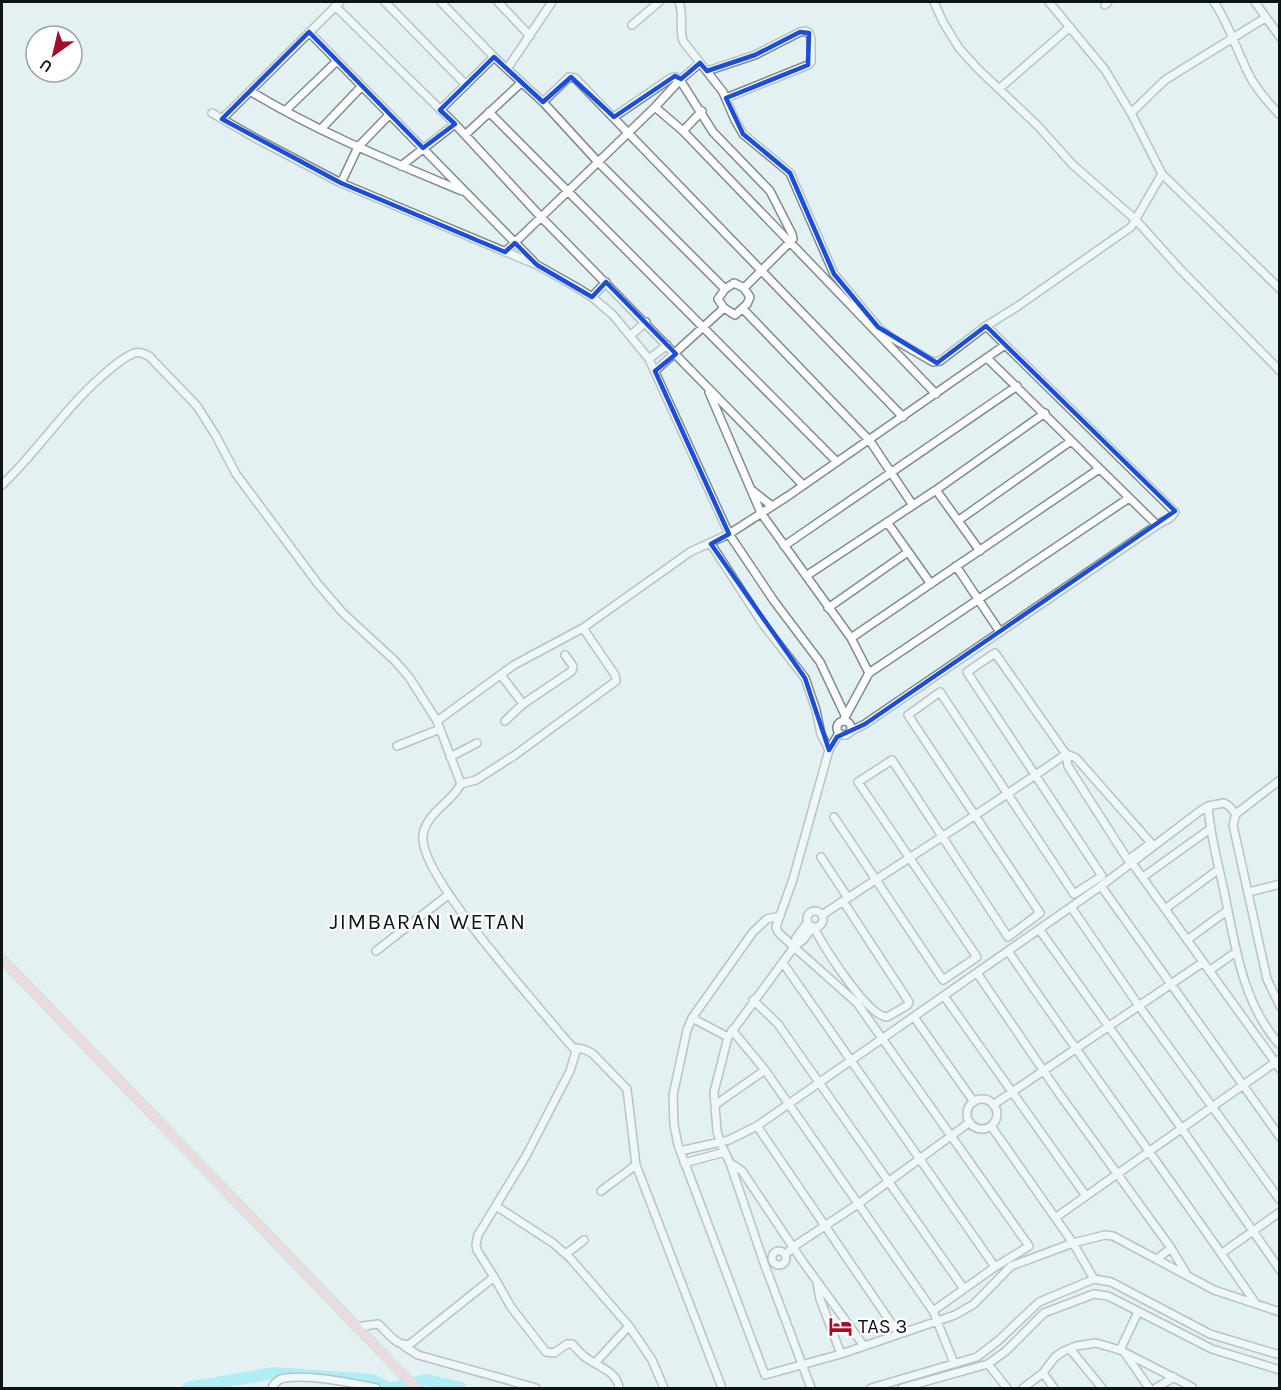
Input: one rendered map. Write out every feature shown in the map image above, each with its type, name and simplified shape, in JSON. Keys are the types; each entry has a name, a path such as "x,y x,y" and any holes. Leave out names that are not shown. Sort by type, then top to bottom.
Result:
{"main road":[{"path":"2,959 416,1388"}],"street":[{"path":"385,2 466,85"},
{"path":"441,2 494,57 543,102 598,162 725,289"},
{"path":"498,2 530,36"},
{"path":"507,69 552,2"},
{"path":"632,25 659,2"},
{"path":"679,2 682,10 683,41 726,98 743,134 790,173 829,265 878,327 890,337 933,362 940,361 986,326 1131,227 1162,174"},
{"path":"934,2 959,48 1038,126 1073,165 1136,220 1185,275 1280,370"},
{"path":"1049,2 1105,70 1131,113 1162,174 1280,289"},
{"path":"1215,2 1240,34 1253,81 1267,103 1280,115"},
{"path":"1255,2 1280,37"},
{"path":"222,120 338,4 455,124 540,216 803,485"},
{"path":"1131,113 1165,80 1266,18"},
{"path":"999,89 1070,27"},
{"path":"309,32 537,265"},
{"path":"707,71 755,55 800,32 809,33 811,62 808,65 726,98"},
{"path":"440,110 494,57"},
{"path":"285,111 337,61"},
{"path":"505,252 700,63"},
{"path":"543,102 566,80 573,77 903,417"},
{"path":"614,117 673,77 680,80 702,111 713,132 774,197 792,234 790,244 744,288"},
{"path":"465,135 521,82"},
{"path":"321,129 362,86"},
{"path":"250,92 358,147 466,192"},
{"path":"655,107 683,131 936,394"},
{"path":"683,131 702,111"},
{"path":"489,112 837,462"},
{"path":"212,113 341,183 537,265 592,297 613,315 649,359 729,534 778,608 820,662 844,718 850,724 851,731"},
{"path":"341,183 358,147 390,114"},
{"path":"401,166 455,124"},
{"path":"592,297 606,282"},
{"path":"733,283 744,288 750,297 743,309 734,315 724,308 718,299 725,289 733,283"},
{"path":"655,371 724,308"},
{"path":"743,309 870,441 912,504"},
{"path":"631,335 646,322"},
{"path":"839,734 845,735 865,724 1173,516 1174,510 986,326"},
{"path":"649,359 667,345"},
{"path":"397,746 438,725 514,665 583,628 696,549 729,534 772,506 870,441 1005,345"},
{"path":"2,485 92,384 132,354 143,353 197,406 216,436 229,463 284,540 343,613 409,677 438,725 461,784"},
{"path":"988,359 1157,525"},
{"path":"784,546 1017,386"},
{"path":"708,388 761,513 851,638 869,672"},
{"path":"806,576 936,490 1045,413"},
{"path":"959,520 1071,441"},
{"path":"851,638 1099,469"},
{"path":"751,489 772,506"},
{"path":"936,490 980,551"},
{"path":"839,734 836,727 844,718 869,672 1128,498"},
{"path":"887,522 931,584"},
{"path":"709,544 764,624 805,678 821,734 829,750"},
{"path":"828,608 909,552"},
{"path":"956,566 1000,632"},
{"path":"583,628 615,675 616,681 515,755 476,780 461,784 428,822 423,834 424,849 430,864 448,895 560,1033 575,1048 576,1055 526,1156 478,1235 476,1245 511,1307 546,1352 554,1353 570,1343 585,1357 614,1376 619,1389"},
{"path":"834,816 943,980 977,957 858,782 892,760 1008,937 1040,913 908,715 940,692 1074,894 1102,876 967,672 995,653 1066,754 1068,766 1128,860 1151,843 1076,758 1066,754"},
{"path":"505,721 524,704 572,671 573,666 565,655"},
{"path":"501,675 524,704"},
{"path":"839,734 829,750 777,930 851,997 1035,1256"},
{"path":"450,758 477,743"},
{"path":"822,915 1066,754"},
{"path":"1280,780 1236,814 1233,821 1233,831 1249,892 1267,979 1280,1006"},
{"path":"680,1151 720,1142 757,1126 1101,886 1208,806 1224,802 1236,814"},
{"path":"1208,806 1210,829 1236,952 1258,1017 1280,1045"},
{"path":"1143,877 1210,829"},
{"path":"820,857 909,1002 908,1005 887,1017 882,1016 858,994 823,945 807,917 810,912 816,911 822,915"},
{"path":"1055,1218 1278,1063 1202,963 1132,863"},
{"path":"1165,909 1219,869"},
{"path":"1249,892 1280,884"},
{"path":"1101,886 1280,1137"},
{"path":"376,951 448,895"},
{"path":"1071,907 1139,1006 1280,1200"},
{"path":"1187,940 1228,910"},
{"path":"811,1389 730,1163 720,1142 715,1085 730,1033 794,947 803,940 811,926 822,924 822,915"},
{"path":"780,916 768,919 753,932 692,1018 687,1030 674,1095 674,1125 680,1151 763,1373 768,1376 841,1354 955,1315 970,1307 1006,1269 1073,1243 1109,1234 1214,1290 1280,1312"},
{"path":"1039,929 1280,1270"},
{"path":"1008,951 1074,1049 1150,1151 1256,1304"},
{"path":"1209,971 1236,952"},
{"path":"783,963 995,1267"},
{"path":"993,1105 1202,963"},
{"path":"977,973 1171,1248 1187,1275"},
{"path":"944,996 1086,1196"},
{"path":"753,1000 778,1024 964,1289"},
{"path":"914,1017 974,1102"},
{"path":"692,1018 730,1033 765,1070 933,1311 954,1363"},
{"path":"575,1048 592,1053 627,1089 630,1099 636,1165 722,1389"},
{"path":"715,1105 765,1070"},
{"path":"984,1100 996,1109 996,1118 991,1126 977,1128 970,1122 968,1112 974,1102 984,1100"},
{"path":"764,1263 772,1261 775,1252 781,1251 785,1255 793,1247 858,1204 970,1122"},
{"path":"757,1126 898,1333"},
{"path":"991,1126 1073,1243 1094,1279"},
{"path":"684,1163 725,1152"},
{"path":"730,1163 742,1171 817,1282 864,1346"},
{"path":"601,1191 636,1165"},
{"path":"496,1206 567,1254 629,1326 652,1360 664,1389"},
{"path":"1222,1253 1280,1212"},
{"path":"567,1254 584,1240"},
{"path":"933,1311 1029,1246"},
{"path":"1157,1259 1171,1248"},
{"path":"404,1346 426,1332 494,1277"},
{"path":"872,1389 977,1356 1039,1302 1094,1279 1111,1282 1210,1334 1280,1355"},
{"path":"817,1282 820,1299 841,1354"},
{"path":"902,1389 988,1364 1006,1351 1041,1315 1086,1297 1101,1294 1212,1349 1280,1370"},
{"path":"1123,1352 1138,1312"},
{"path":"356,1327 378,1324 415,1354 536,1389"},
{"path":"595,1363 629,1326"},
{"path":"1023,1389 1043,1373 1055,1357 1070,1349 1096,1343 1123,1352 1192,1387"},
{"path":"1070,1349 1102,1389"},
{"path":"1123,1352 1149,1389"},
{"path":"988,1364 1007,1389"},
{"path":"1043,1373 1054,1389"},
{"path":"1156,1389 1174,1377"},
{"path":"272,1389 275,1382 282,1379 310,1378 376,1389"}],"highlighted area":[{"path":"309,32 423,148 455,124 440,110 494,57 543,102 571,77 614,117 675,76 681,79 700,63 707,71 755,55 800,32 809,33 808,65 726,98 743,134 790,173 834,274 878,327 937,363 986,326 1175,511 865,724 837,737 829,750 805,678 711,544 729,534 655,371 676,354 606,282 592,297 537,265 515,243 505,252 341,183 222,119"}],"waterway":[{"path":"188,1388 273,1373 373,1380 388,1388"},
{"path":"392,1388 426,1380 461,1388"}],"place":[{"name":"TAS 3","path":"840,1326"}],"district":[{"name":"JIMBARAN WETAN","path":"428,921"}]}
